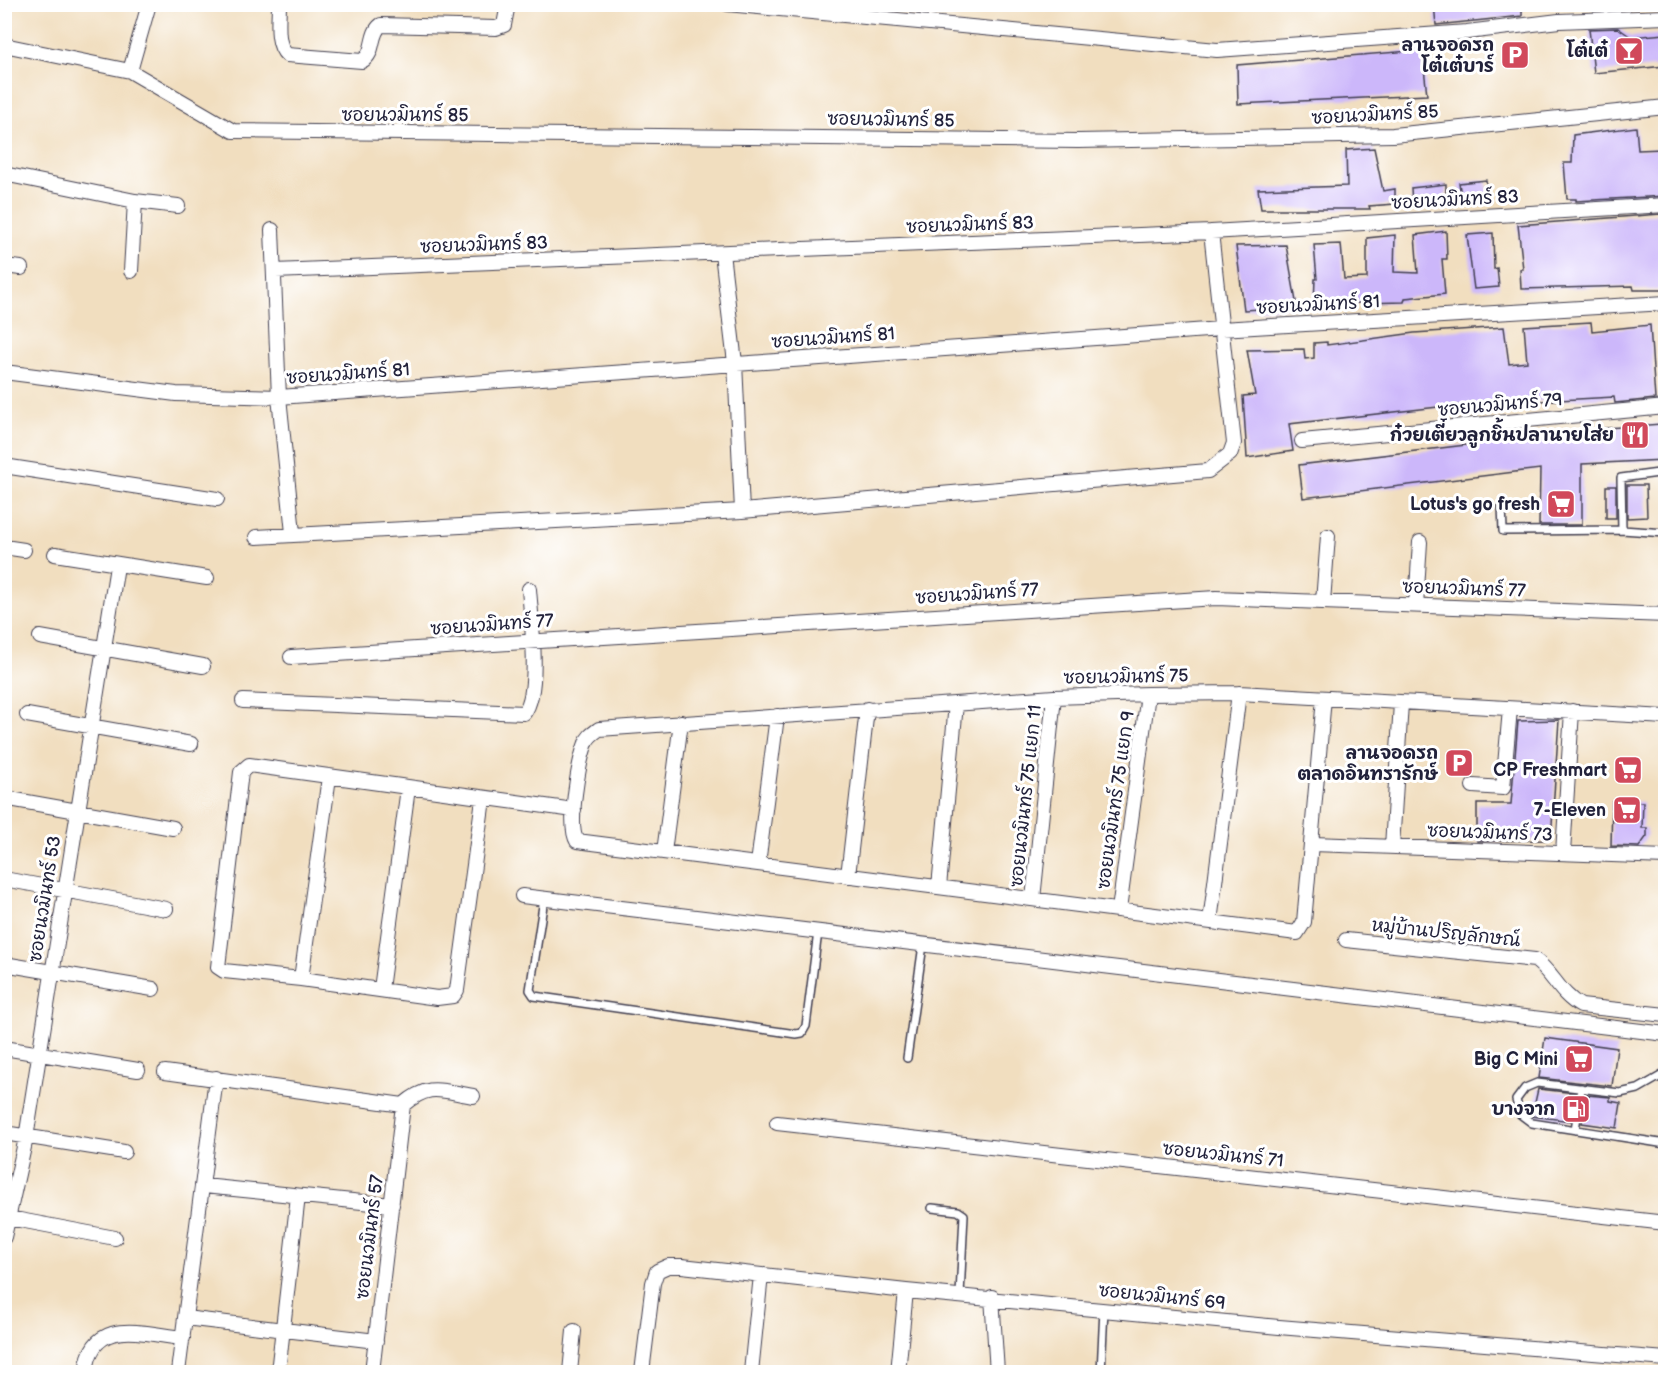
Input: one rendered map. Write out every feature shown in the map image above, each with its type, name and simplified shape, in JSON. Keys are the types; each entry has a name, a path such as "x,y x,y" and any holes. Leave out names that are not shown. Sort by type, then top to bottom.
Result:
{"street":[{"path":"130,71 149,4"},
{"path":"279,4 280,42 287,55 362,62 369,56 375,29 381,25 496,28 504,25 508,4"},
{"path":"727,4 1217,50 1467,32 1559,21 1665,17"},
{"name":"ซอยนวมินทร์ 85","path":"4,45 130,71 233,131 1078,141 1393,135 1665,107"},
{"path":"4,174 135,201 178,206"},
{"path":"131,271 135,201"},
{"name":"ซอยนวมินทร์ 83","path":"275,272 1211,232 1665,205"},
{"path":"272,230 279,397 293,533"},
{"path":"256,537 293,533 742,511 1208,471 1230,454 1234,443 1211,232"},
{"path":"722,253 735,363 742,511"},
{"path":"4,266 21,268"},
{"name":"ซอยนวมินทร์ 81","path":"4,372 176,394 279,397 1221,329 1665,303"},
{"name":"ซอยนวมินทร์ 79","path":"1302,441 1665,407"},
{"path":"4,466 218,499"},
{"path":"1323,602 1329,536"},
{"path":"1416,605 1420,542"},
{"path":"4,547 24,550"},
{"path":"55,554 117,566 207,578"},
{"name":"ซอยนวมินทร์ 53","path":"4,1237 26,1138 117,566"},
{"path":"243,701 524,713 532,693 533,640 529,589"},
{"name":"ซอยนวมินทร์ 77","path":"291,657 1216,598 1665,615"},
{"path":"39,637 203,666"},
{"path":"1210,922 1239,693"},
{"name":"ซอยนวมินทร์ 75","path":"574,810 586,742 590,735 599,729 681,722 1054,697 1239,693 1665,717"},
{"name":"ซอยนวมินทร์ 75 แยก 9","path":"1119,910 1148,694"},
{"name":"ซอยนวมินทร์ 75 แยก 11","path":"1033,899 1054,697"},
{"path":"483,799 457,990 453,996 446,999 224,971 218,967 241,772 249,765 574,810 573,834 577,841 1297,933 1304,922 1313,844 1324,698"},
{"path":"1392,847 1401,703"},
{"path":"939,887 956,704"},
{"path":"848,876 867,710"},
{"path":"1473,786 1503,788 1510,710"},
{"path":"1563,853 1572,711"},
{"path":"27,715 191,744"},
{"path":"758,864 777,716"},
{"path":"664,852 681,722"},
{"path":"301,979 329,777"},
{"path":"381,989 408,788"},
{"path":"10,800 173,828"},
{"name":"ซอยนวมินทร์ 73","path":"1313,844 1665,857"},
{"path":"4,879 166,909"},
{"path":"522,896 1665,1034"},
{"name":"หมู่บ้านปริญลักษณ์","path":"1346,940 1535,960 1548,970 1570,1001 1581,1006 1665,1015"},
{"path":"4,964 153,989"},
{"path":"4,1047 138,1070"},
{"path":"165,1072 404,1105 419,1092 430,1089 473,1096"},
{"path":"178,1372 204,1186 216,1078"},
{"name":"ซอยนวมินทร์ 57","path":"372,1372 404,1105"},
{"name":"ซอยนวมินทร์ 71","path":"777,1123 1665,1223"},
{"path":"4,1134 124,1152"},
{"path":"204,1186 392,1204"},
{"path":"278,1372 298,1196"},
{"path":"7,1218 115,1238"},
{"name":"ซอยนวมินทร์ 69","path":"642,1372 653,1283 657,1271 668,1266 906,1291 992,1297 1532,1350 1665,1359"},
{"path":"751,1372 761,1275"},
{"path":"898,1372 906,1291"},
{"path":"992,1297 997,1372"},
{"path":"185,1318 376,1341"},
{"path":"86,1372 87,1357 96,1341 110,1334 121,1332 183,1338"},
{"path":"570,1372 574,1332"}],"lane":[{"path":"1622,530 1621,478 1665,472"},
{"path":"1502,505 1503,531 1622,530 1665,533"},
{"path":"544,899 530,990 534,996 796,1034 802,1033 806,1026 818,932"},
{"path":"907,1058 923,945"},
{"path":"1665,1073 1638,1089 1620,1093 1537,1083 1525,1088 1516,1100 1520,1114 1532,1123 1665,1144"},
{"path":"1575,1130 1581,1088"},
{"path":"932,1208 958,1211 964,1215 960,1295"},
{"path":"1101,1372 1104,1309"}],"building":[{"path":"1434,4 1522,4 1522,16 1436,25"},
{"name":"โต๋เต๋","path":"1618,28 1631,37 1665,34 1665,66 1594,73 1589,29"},
{"path":"1422,50 1427,95 1238,104 1237,65"},
{"path":"1636,127 1638,150 1662,149 1665,196 1576,201 1576,199 1567,199 1564,163 1572,163 1573,135"},
{"path":"1374,148 1383,191 1395,189 1395,204 1369,206 1370,209 1261,209 1258,189 1347,186 1346,150"},
{"path":"1486,180 1489,200 1462,201 1459,183"},
{"path":"1446,184 1446,202 1412,204 1411,188"},
{"path":"1661,214 1663,290 1634,290 1633,286 1521,289 1520,269 1523,269 1518,225"},
{"path":"1446,231 1447,259 1442,259 1445,294 1405,298 1404,302 1314,304 1315,279 1317,279 1314,245 1341,244 1344,279 1367,278 1367,238 1395,235 1394,272 1418,273 1415,235"},
{"path":"1493,233 1494,269 1497,268 1499,287 1474,289 1467,235"},
{"path":"1286,245 1297,307 1244,310 1236,246"},
{"path":"1591,322 1592,331 1650,325 1655,399 1615,403 1614,397 1447,406 1289,424 1293,451 1247,458 1243,396 1255,395 1247,350 1304,349 1305,359 1314,358 1314,343 1327,342 1327,345 1414,333 1504,327 1509,364 1527,362 1524,326"},
{"path":"1661,424 1664,460 1582,464 1582,525 1539,525 1540,469 1303,498 1299,465 1607,428"},
{"path":"1627,485 1646,485 1647,517 1627,518"},
{"path":"1606,486 1616,486 1616,518 1606,518"},
{"path":"1559,720 1551,840 1477,841 1477,804 1511,804 1518,721"},
{"path":"1612,801 1643,802 1642,828 1647,828 1647,836 1639,847 1611,846"},
{"name":"Big C Mini","path":"1545,1038 1617,1048 1612,1086 1539,1078"},
{"path":"1538,1089 1575,1093 1571,1121 1532,1116"},
{"path":"1586,1095 1610,1097 1610,1101 1621,1103 1617,1128 1582,1123"}],"place":[{"name":"โต๋เต๋","path":"1629,51"},
{"name":"ลานจอดรถ โต๋เต๋บาร์","path":"1515,55"},
{"name":"ก๋วยเตี๋ยวลูกชิ้นปลานายโส่ย","path":"1635,435"},
{"name":"Lotus's go fresh","path":"1561,504"},
{"name":"ลานจอดรถ ตลาดอินทรารักษ์","path":"1459,763"},
{"name":"CP Freshmart","path":"1628,770"},
{"name":"7-Eleven","path":"1627,810"},
{"name":"Big C Mini","path":"1579,1059"},
{"name":"บางจาก","path":"1576,1109"}]}
